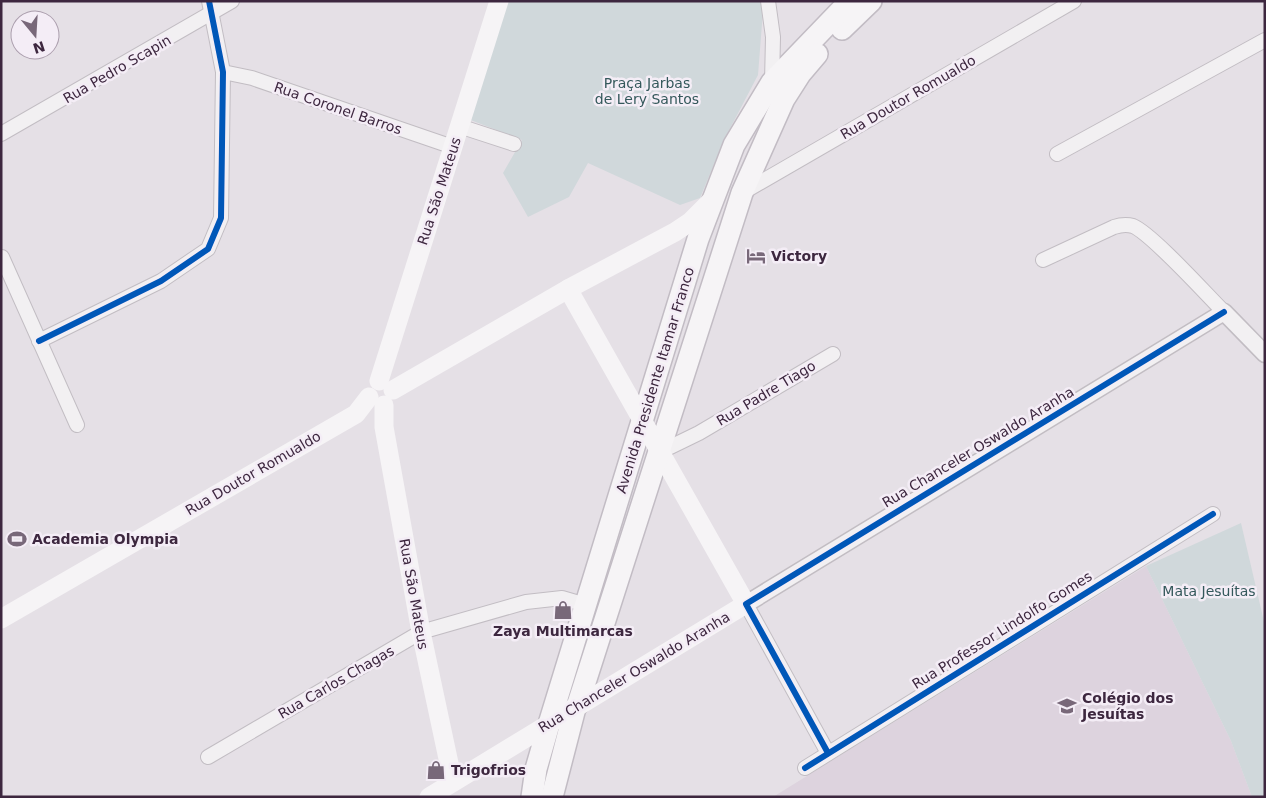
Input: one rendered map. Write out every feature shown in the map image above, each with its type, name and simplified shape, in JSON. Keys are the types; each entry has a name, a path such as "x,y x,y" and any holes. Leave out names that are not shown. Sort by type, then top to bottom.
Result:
{"main road":[{"name":"Rua São Mateus","path":"453,782 421,632 384,427 381,393 459,126 500,1"},
{"name":"Avenida Presidente Itamar Franco","path":"552,797 575,708 578,704 660,452 670,415 742,193 784,100 800,74 817,54 871,1"},
{"name":"Avenida Presidente Itamar Franco","path":"532,797 536,769 549,724 642,419 698,239 734,145 772,82 844,2"},
{"name":"Rua Doutor Romualdo","path":"1,619 356,414 381,393 675,232 690,222 713,199"},
{"path":"568,289 746,604"},
{"path":"356,414 375,416 384,427"},
{"path":"642,419 670,415"},
{"name":"Rua Chanceler Oswaldo Aranha","path":"429,797 746,604"}],"street":[{"name":"Rua Pedro Scapin","path":"1,134 211,8 232,1"},
{"path":"768,1 773,38 772,82"},
{"name":"Rua Doutor Romualdo","path":"742,193 1074,1"},
{"path":"39,340 161,281 208,249 221,218 223,72 211,8"},
{"path":"1057,154 1265,40"},
{"name":"Rua Coronel Barros","path":"223,72 252,78 453,147"},
{"path":"459,126 514,144"},
{"path":"1043,260 1114,227 1126,224 1134,226 1153,242 1265,354"},
{"path":"675,232 698,239"},
{"path":"2,257 77,425"},
{"name":"Rua Chanceler Oswaldo Aranha","path":"746,604 1224,312"},
{"name":"Rua Padre Tiago","path":"660,452 699,433 834,354"},
{"path":"670,415 677,428 684,432 699,433"},
{"name":"Rua Professor Lindolfo Gomes","path":"805,768 1213,514"},
{"name":"Rua Carlos Chagas","path":"208,757 421,632 526,602 562,598 586,605"},
{"path":"746,604 828,753"}],"shaded area":[{"name":"Colégio dos Jesuítas","path":"1146,566 1231,741 1252,797 773,797"}],"green space":[{"name":"Praça Jarbas de Lery Santos","path":"508,1 762,1 763,11 758,75 725,138 700,198 680,205 588,163 569,197 528,217 503,173 522,140 468,119"},
{"name":"Mata Jesuítas","path":"1241,523 1265,626 1265,797 1252,797 1231,741 1146,566"}],"cycle path":[{"path":"39,341 161,281 208,249 221,218 223,72 209,1"},
{"path":"828,753 746,604 1224,312"},
{"path":"805,768 1213,514"}],"place":[{"name":"Victory","path":"756,256"},
{"name":"Academia Olympia","path":"17,539"},
{"name":"Zaya Multimarcas","path":"563,610"},
{"name":"Colégio dos Jesuítas","path":"1067,706"},
{"name":"Trigofrios","path":"436,770"}]}
